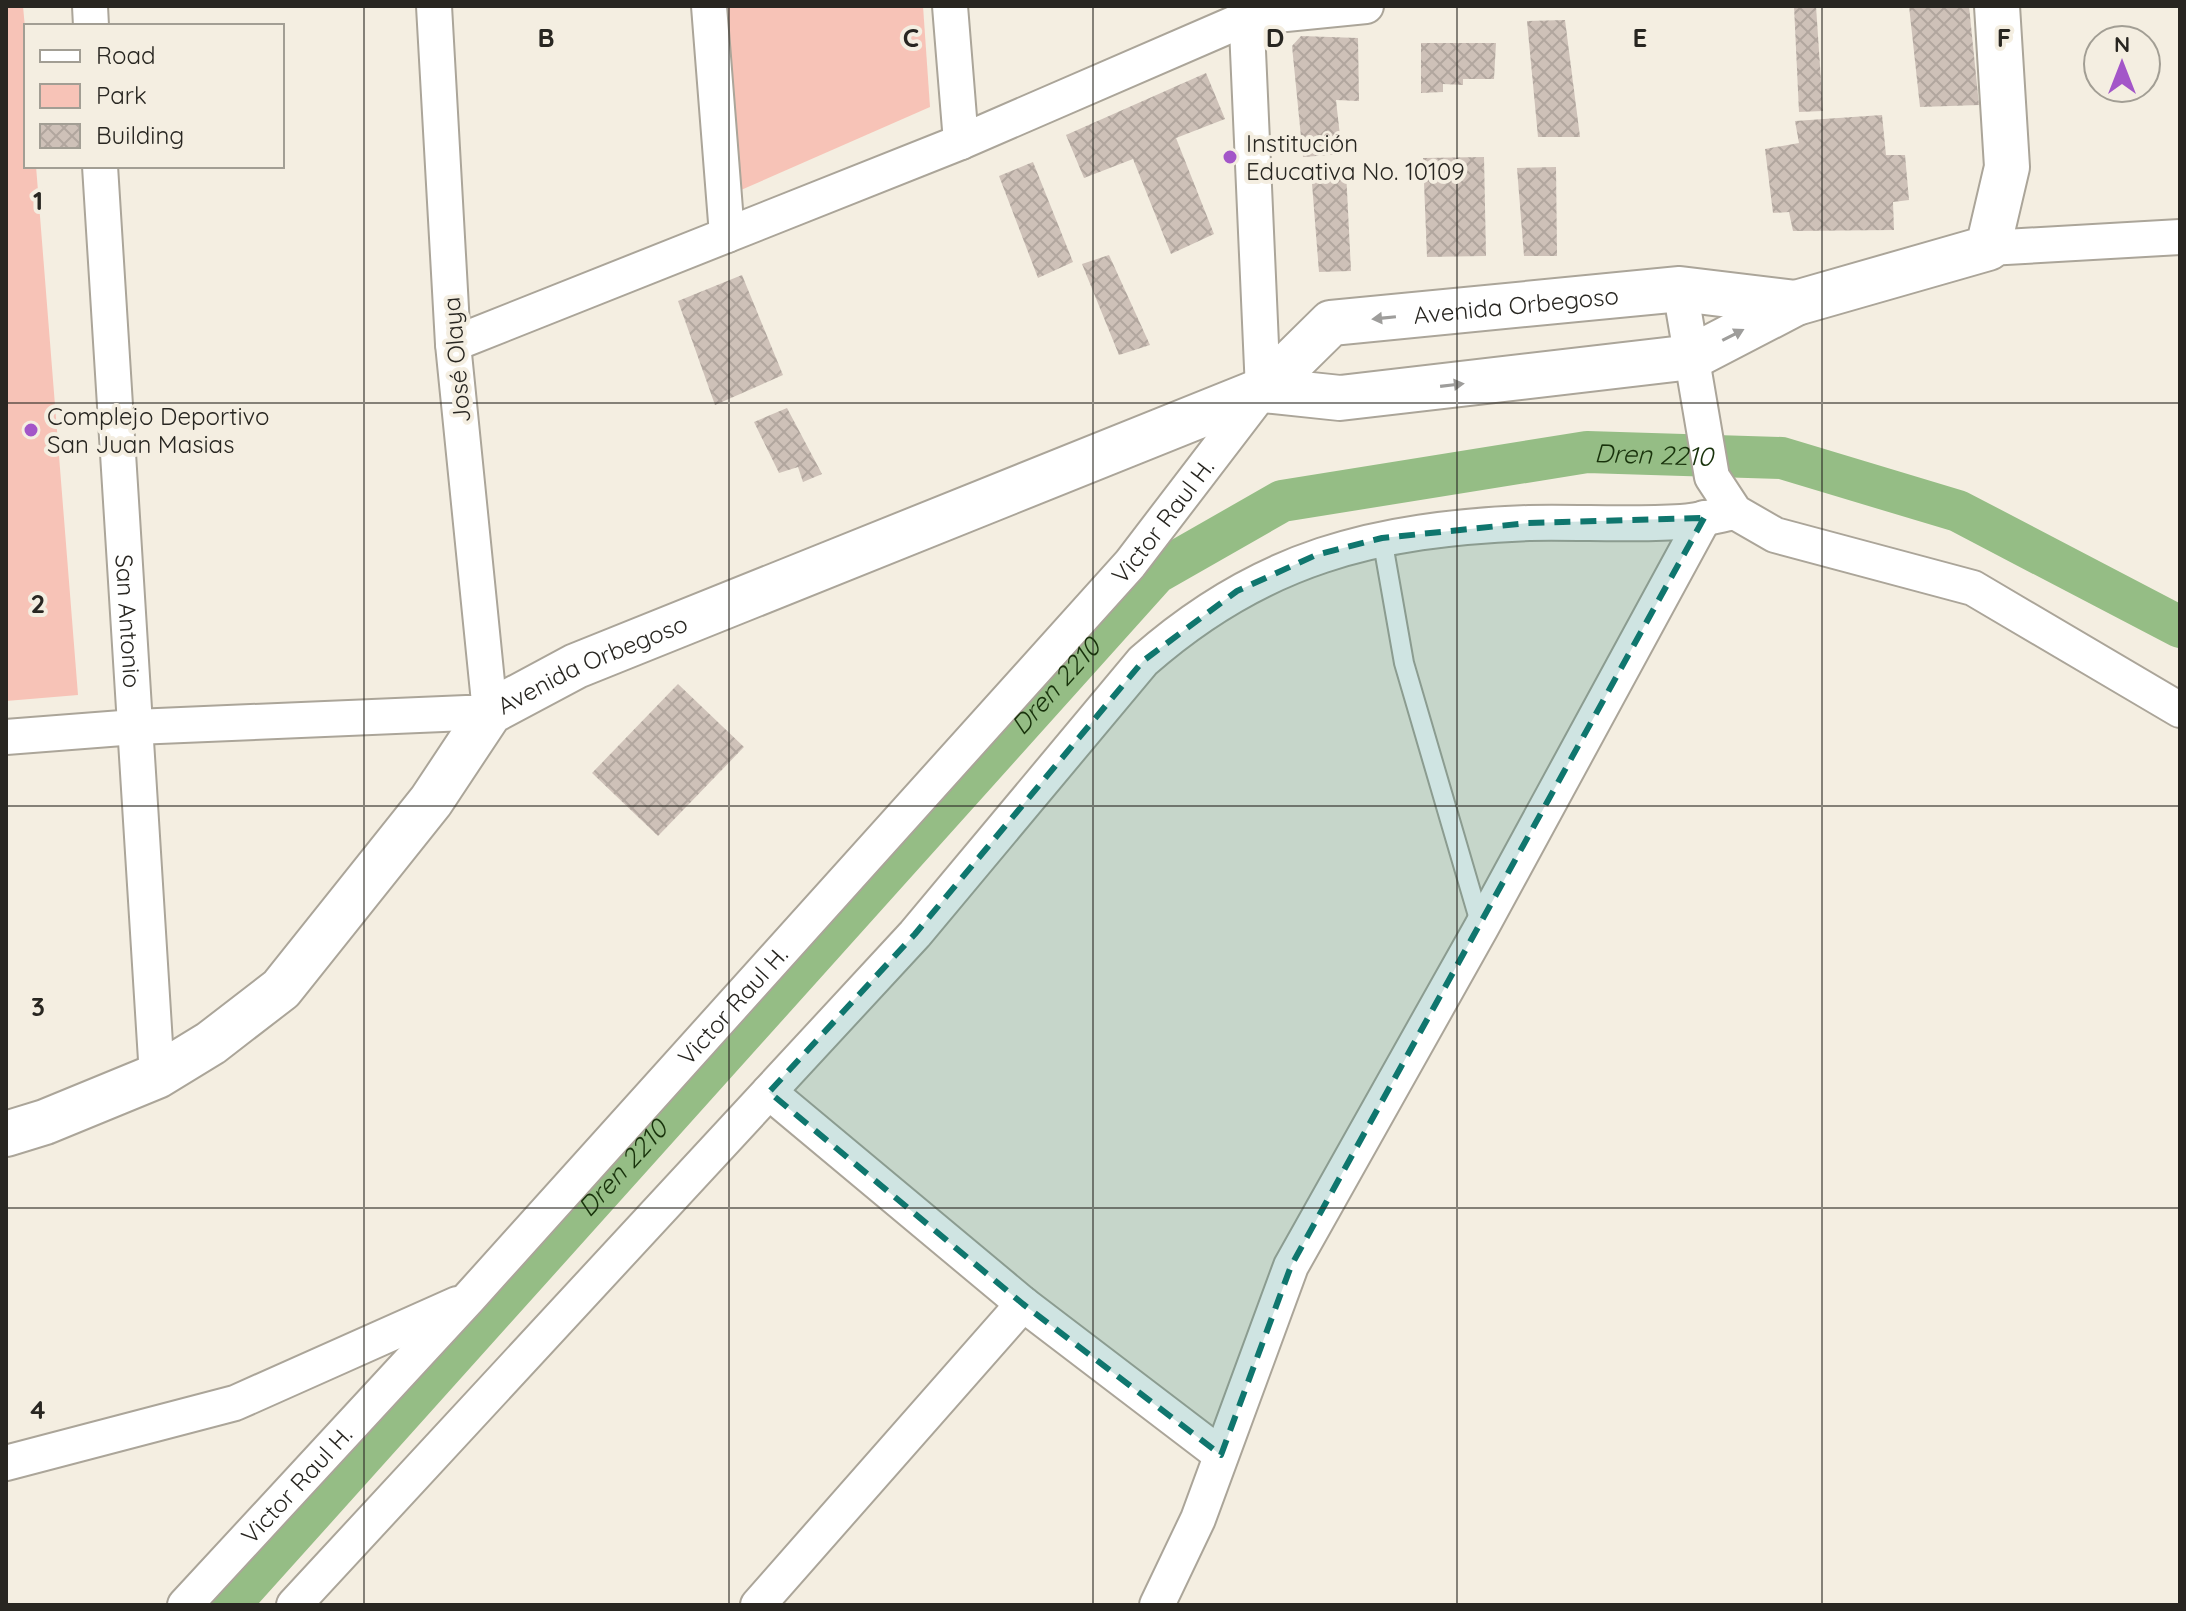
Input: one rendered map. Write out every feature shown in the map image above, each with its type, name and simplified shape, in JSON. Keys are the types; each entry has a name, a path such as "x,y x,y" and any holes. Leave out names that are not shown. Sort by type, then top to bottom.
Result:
{"main road":[{"path":"1988,248 2007,167 1997,6"},
{"name":"Avenida Orbegoso","path":"1263,390 1340,398 1692,357 1796,303 1988,248"},
{"name":"Avenida Orbegoso","path":"6,1134 45,1122 157,1076 211,1043 281,989 431,801 490,712 576,666 1263,390 1331,323 1680,289 1796,303"}],"street":[{"name":"José Olaya","path":"434,6 453,344 490,712"},
{"path":"709,6 727,235"},
{"path":"950,6 961,142"},
{"path":"453,344 961,142 1247,12 1366,6"},
{"path":"1247,12 1263,390"},
{"name":"San Antonio","path":"100,168 157,1076"},
{"path":"1988,248 2180,237"},
{"path":"1157,1605 1198,1519 1291,1266 1719,515 1680,289"},
{"name":"Victor Raul H.","path":"185,1605 469,1298 1130,564 1263,390"},
{"path":"294,1605 915,934 1143,661 1204,612 1276,571 1316,555 1382,538 1433,531 1528,523 1684,522 1719,515 1775,535 1973,588 2180,710"},
{"path":"6,737 135,727 490,712"},
{"path":"769,1092 1023,1304 1221,1455"},
{"path":"6,1463 235,1403 469,1298"},
{"path":"758,1605 1023,1304"}],"lane":[{"path":"1382,538 1404,663 1481,928"}],"highlighted area":[{"path":"1704,518 1291,1266 1221,1455 1023,1304 769,1092 915,934 1143,661 1237,591 1316,555 1382,538 1528,523"}],"green space":[{"name":"Complejo Deportivo San Juan Masias","path":"6,6 23,6 24,168 36,168 78,695 6,701"},
{"path":"725,6 923,6 930,107 741,190"}],"building":[{"path":"1794,6 1816,6 1823,111 1799,112"},
{"path":"1909,6 1969,6 1979,105 1920,107"},
{"path":"1565,20 1580,137 1538,137 1527,21"},
{"path":"1301,36 1358,38 1359,101 1336,100 1342,154 1303,157 1292,46"},
{"path":"1421,43 1496,43 1494,79 1463,79 1463,85 1443,84 1443,92 1421,93"},
{"path":"1206,73 1225,119 1176,138 1214,234 1171,254 1133,159 1084,178 1066,135"},
{"path":"1882,115 1886,155 1905,155 1909,200 1893,202 1894,230 1793,231 1789,212 1773,213 1765,149 1799,143 1795,121"},
{"path":"1484,157 1486,256 1427,257 1423,158"},
{"path":"1033,162 1073,262 1038,278 999,176"},
{"path":"1556,167 1557,256 1524,256 1517,168"},
{"path":"1311,171 1346,171 1351,271 1319,272"},
{"path":"1109,255 1150,345 1119,355 1082,264"},
{"path":"742,275 783,375 715,405 678,301"},
{"path":"787,408 822,474 803,482 798,467 779,473 754,422"},
{"path":"678,684 744,747 658,836 592,773"}],"waterway":[{"name":"Dren 2210","path":"229,1605 1156,573 1282,501 1587,452 1782,458 1958,511 2180,627"}],"place":[{"name":"Institución Educativa No. 10109","path":"1230,157"},
{"name":"Complejo Deportivo San Juan Masias","path":"31,430"}]}
